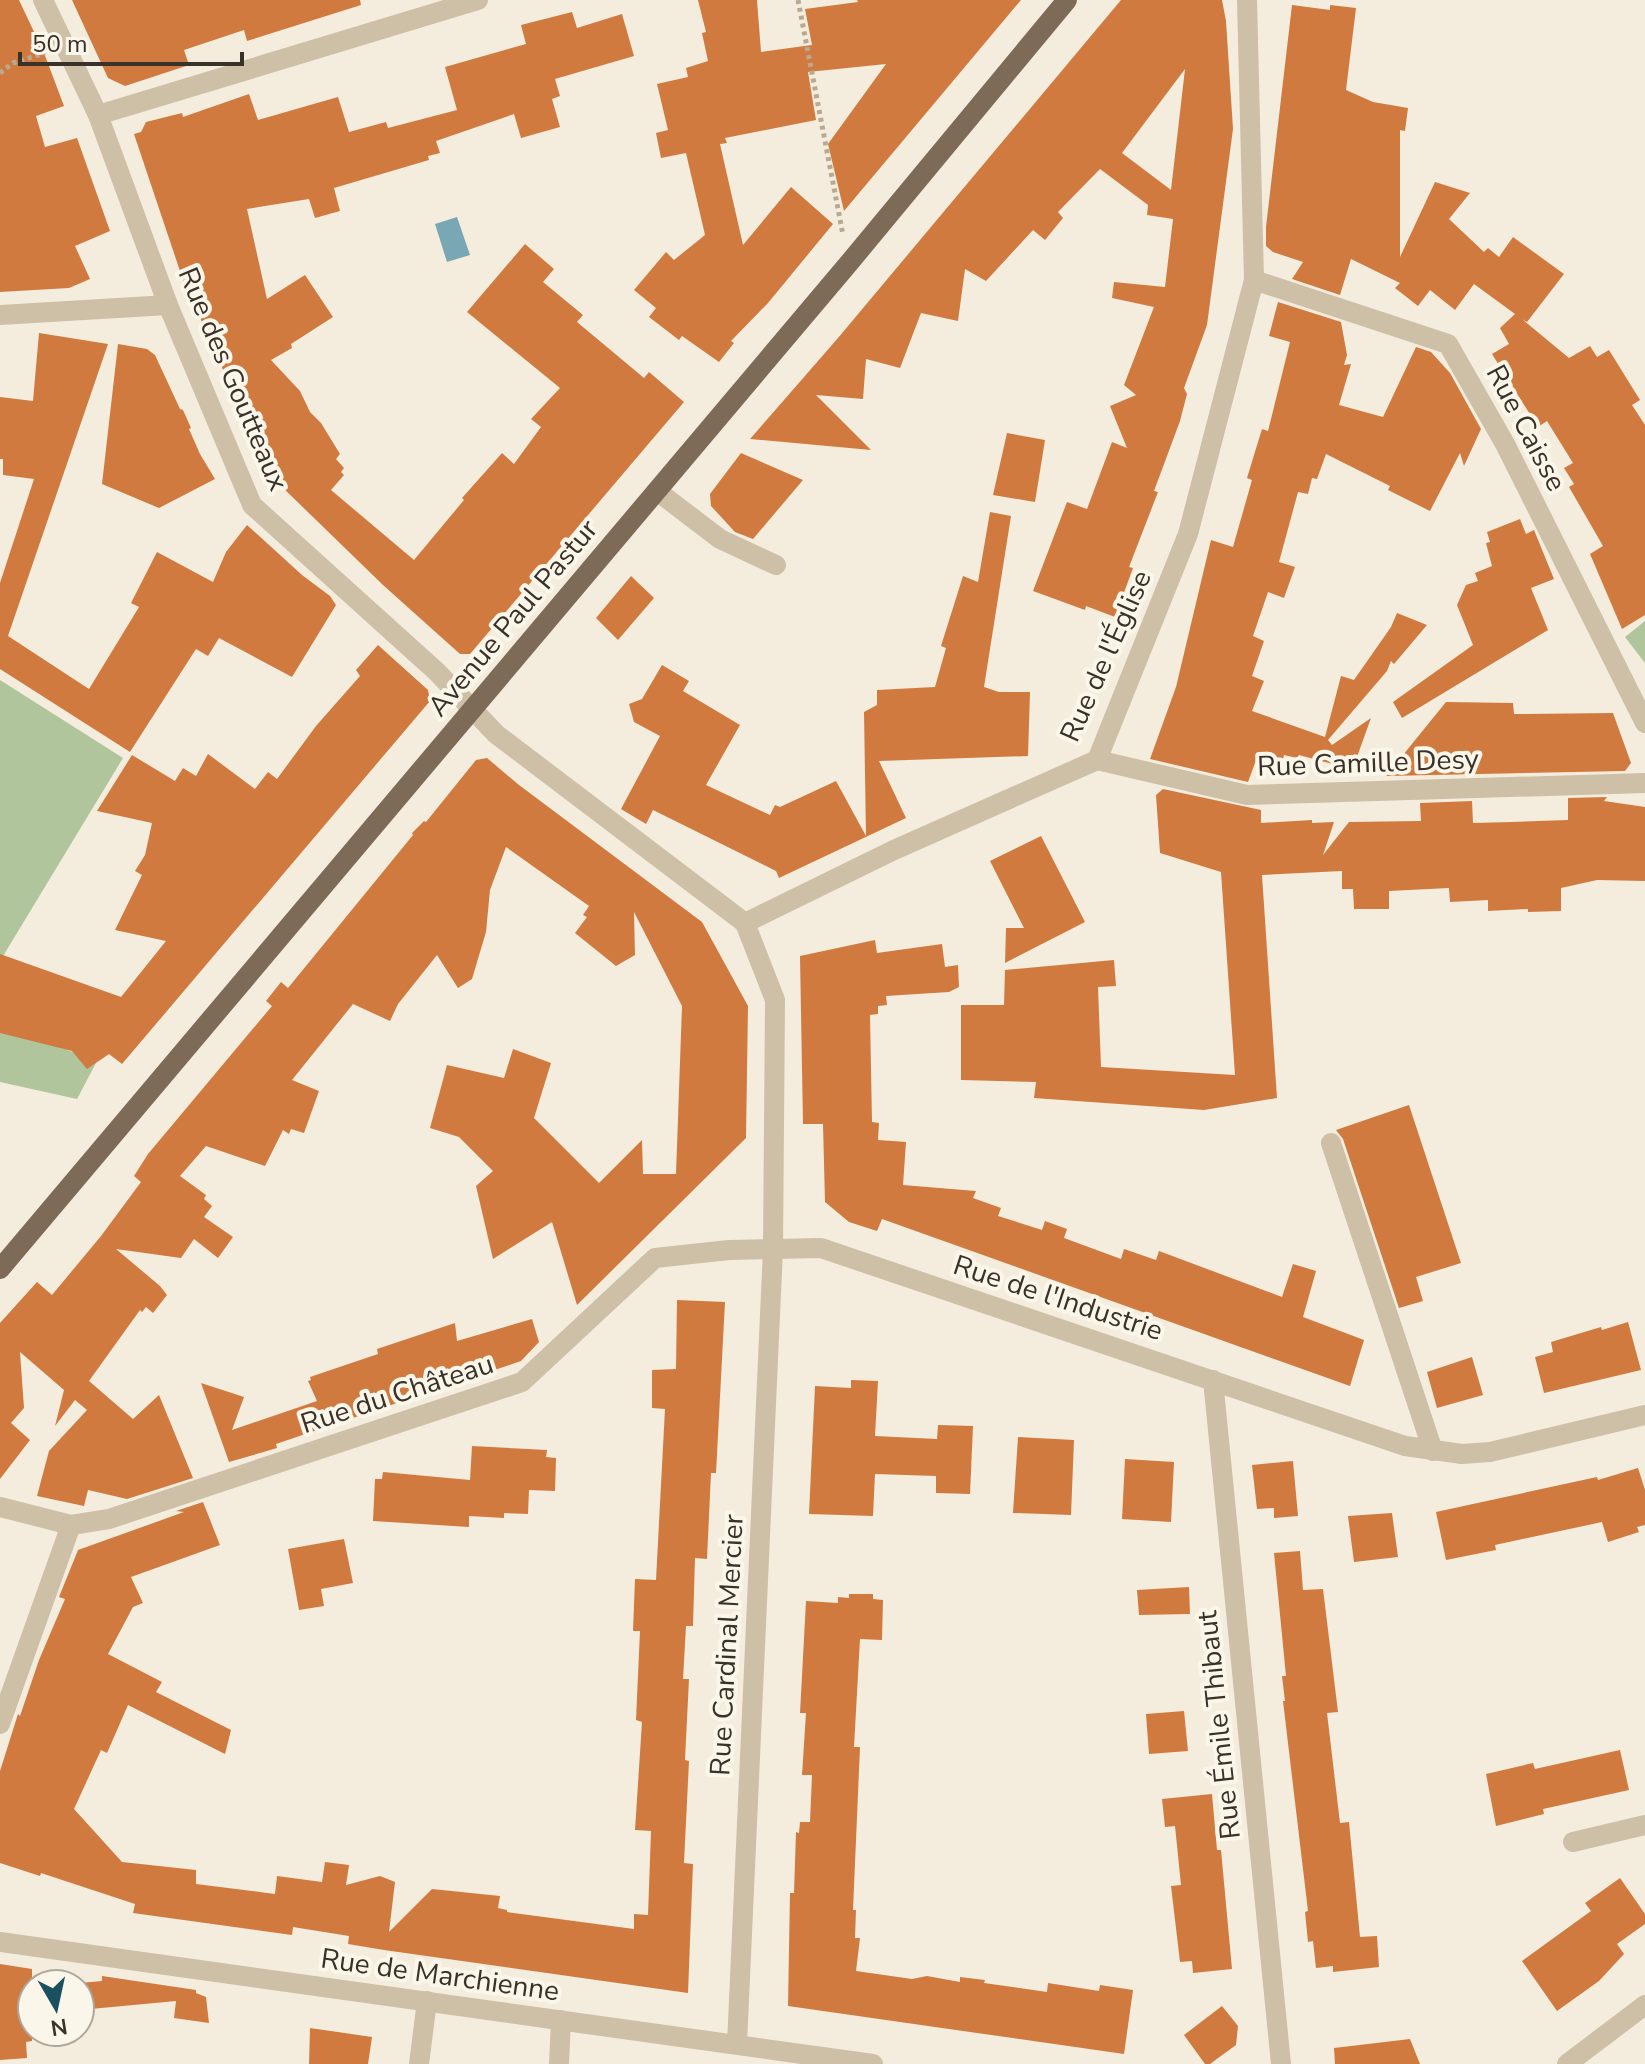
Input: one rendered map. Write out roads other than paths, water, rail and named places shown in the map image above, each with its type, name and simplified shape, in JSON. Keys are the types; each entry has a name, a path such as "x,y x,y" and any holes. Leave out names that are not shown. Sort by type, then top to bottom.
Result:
{"main road":[{"name":"Avenue Paul Pastur","path":"0,1269 1067,0"}],"street":[{"name":"Rue des Goutteaux","path":"43,0 98,115 168,305 252,505 437,672 473,709"},
{"path":"98,115 478,0"},
{"name":"Rue de l'Église","path":"745,923 894,850 1097,760 1188,534 1254,280 1247,0"},
{"name":"Rue Caisse","path":"1254,280 1448,344 1505,444 1645,723"},
{"path":"0,315 168,305"},
{"path":"657,491 720,539 776,565"},
{"path":"473,709 496,734 745,923 775,1000 773,1249"},
{"name":"Rue Camille Desy","path":"1097,760 1247,795 1645,783"},
{"path":"1331,1143 1433,1451"},
{"name":"Rue de l'Industrie","path":"773,1249 821,1248 1405,1446 1462,1454 1490,1452 1645,1415"},
{"name":"Rue du Château","path":"0,1507 71,1525 109,1519 522,1382 655,1258 773,1249"},
{"name":"Rue Cardinal Mercier","path":"737,2044 773,1249"},
{"name":"Rue Émile Thibaut","path":"1213,1380 1281,2064"},
{"path":"0,1724 71,1525"},
{"path":"1573,1842 1645,1825"},
{"name":"Rue de Marchienne","path":"0,1942 873,2064"},
{"path":"419,2064 427,2001"},
{"path":"1567,2064 1645,2005"},
{"path":"559,2064 561,2020"}],"water":[{"path":"457,217 470,255 447,262 435,224"}]}
